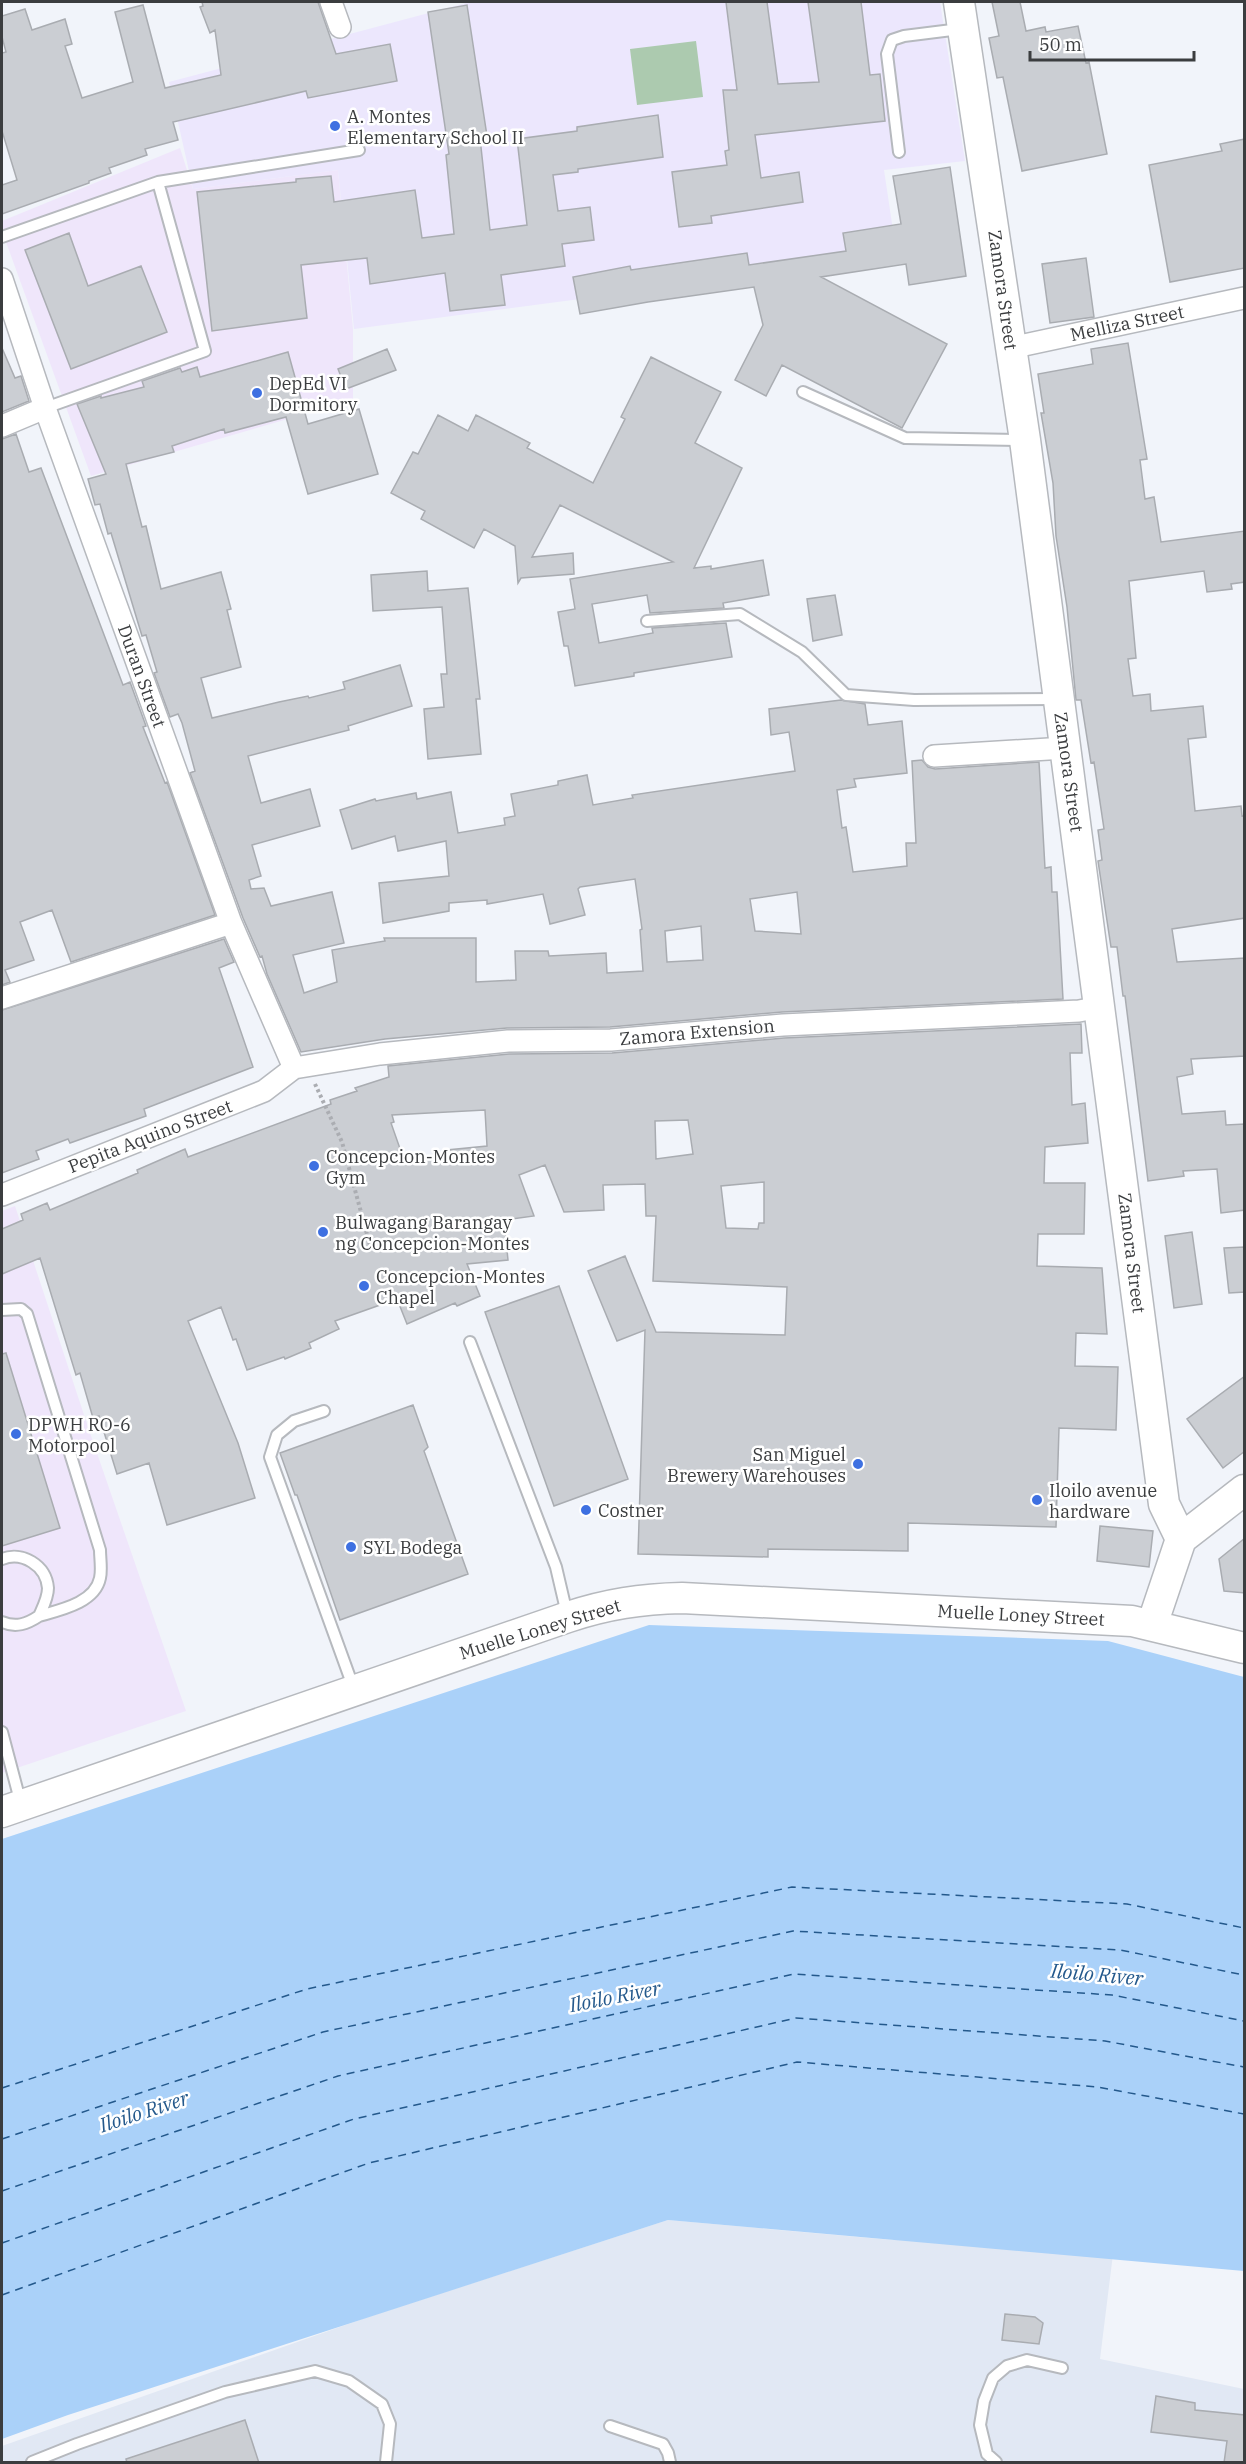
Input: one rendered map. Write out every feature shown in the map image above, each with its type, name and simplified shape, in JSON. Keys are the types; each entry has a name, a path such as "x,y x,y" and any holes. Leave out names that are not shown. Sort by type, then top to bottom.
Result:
{"street":[{"path":"331,2 340,27"},
{"name":"Zamora Street","path":"961,15 1025,440 1164,1504 1181,1539"},
{"name":"Duran Street","path":"2,279 45,408 231,923 301,1067"},
{"name":"Melliza Street","path":"1010,348 1245,298"},
{"path":"2,426 45,408"},
{"path":"934,756 1065,748"},
{"path":"2,998 231,923"},
{"name":"Zamora Extension","path":"301,1067 380,1054 508,1041 611,1040 783,1025 1079,1011 1100,1007"},
{"name":"Pepita Aquino Street","path":"2,1195 264,1091 301,1067"},
{"path":"1152,1625 1181,1539 1245,1490"},
{"name":"Muelle Loney Street","path":"12,1809 568,1617 638,1599 682,1598 1132,1621 1245,1648"}],"lane":[{"path":"900,152 887,54 892,40 961,15"},
{"path":"2,237 158,182 359,150"},
{"path":"45,408 205,351 158,182"},
{"path":"803,392 905,438 1025,440"},
{"path":"647,621 740,614 802,652 846,695 914,700 1059,699"},
{"path":"2,1310 21,1309 27,1314 100,1550 100,1579 92,1594 68,1607 22,1624 5,1626"},
{"path":"470,1342 556,1567 568,1617"},
{"path":"324,1411 294,1421 277,1435 270,1457 354,1689"},
{"path":"2,1559 25,1558 40,1569 48,1587 47,1597 39,1616"},
{"path":"2,1732 12,1809"},
{"path":"996,2463 987,2454 980,2425 984,2402 993,2378 1007,2366 1027,2360 1062,2368"},
{"path":"32,2463 77,2444 225,2392 315,2371 349,2381 382,2404 390,2424 386,2463"},
{"path":"609,2426 663,2444 670,2463"}],"path":[{"path":"301,1067 342,1142 371,1249"}],"shaded area":[{"path":"470,2 940,2 965,161 884,170 897,257 354,329 338,170 193,189 169,82"},
{"path":"180,148 193,189 338,170 353,329 353,400 91,476 2,231 2,221"},
{"path":"15,1206 186,1711 2,1773 2,1211"},
{"path":"668,2220 892,2240 1116,2230 1100,2359 1244,2389 1244,2462 2,2462 2,2446 371,2316"}],"green space":[{"path":"696,41 703,97 637,105 630,49"}],"water":[{"name":"Iloilo River","path":"649,1625 1108,1641 1244,1677 1244,2271 668,2220 68,2415 2,2439 2,1839"}],"building":[{"path":"202,2 318,2 336,54 390,44 397,81 308,98 306,91 173,122 178,140 145,149 147,155 109,168 111,173 89,181 89,183 2,214 2,185 17,180 2,131 2,53 6,52 2,37 2,16 25,9 32,30 65,19 72,44 65,46 82,98 133,82 115,12 143,5 165,88 221,75 215,30 210,33 200,7 203,6"},
{"path":"726,2 767,2 778,84 819,82 808,2 861,2 870,75 880,74 885,121 755,135 761,178 799,172 803,202 711,216 712,223 679,227 672,172 727,165 725,151 729,150 723,90 737,90"},
{"path":"992,2 1020,2 1026,31 1045,27 1046,32 1078,26 1086,63 1089,62 1107,154 1022,171 1003,77 997,78 989,38 999,36"},
{"path":"467,5 487,136 480,138 490,230 527,225 517,139 577,131 577,127 658,115 663,157 578,169 578,172 553,175 558,211 590,207 594,240 562,244 565,266 501,275 505,305 450,311 445,273 370,284 367,258 301,265 307,318 212,331 197,192 296,182 296,179 331,176 334,202 415,190 422,238 454,234 446,155 449,154 428,12"},
{"path":"1245,139 1245,268 1170,282 1149,165 1222,151 1220,144"},
{"path":"950,167 966,276 909,285 906,264 821,277 947,344 902,428 782,365 766,396 735,380 763,325 754,287 580,314 573,277 630,266 631,270 747,253 749,265 846,251 843,233 901,224 893,176"},
{"path":"69,233 88,286 141,266 167,332 71,369 25,250"},
{"path":"1086,258 1094,317 1050,323 1042,264"},
{"path":"1128,343 1147,459 1140,460 1145,499 1154,497 1161,542 1245,531 1245,582 1231,584 1232,589 1207,592 1204,571 1129,581 1136,658 1128,659 1133,696 1150,694 1151,711 1203,706 1206,737 1188,739 1195,811 1241,806 1242,816 1245,815 1245,918 1172,929 1177,962 1245,958 1245,1056 1191,1059 1193,1074 1177,1077 1182,1114 1225,1111 1226,1125 1245,1124 1245,1210 1221,1213 1217,1169 1183,1171 1184,1176 1148,1181 1125,996 1123,996 1117,947 1111,947 1098,861 1102,860 1098,830 1104,829 1094,762 1091,763 1081,700 1076,700 1067,607 1056,536 1053,483 1041,413 1044,413 1038,374 1093,364 1091,349"},
{"path":"2,348 15,378 21,376 29,401 2,412"},
{"path":"387,349 396,370 346,389 338,369"},
{"path":"288,352 308,424 359,409 378,474 308,494 286,417 225,433 224,429 172,446 174,452 126,464 142,527 146,526 161,589 221,572 231,609 227,610 241,667 201,678 212,718 345,689 343,682 400,665 412,706 348,726 349,730 248,756 261,803 310,789 320,826 252,845 261,876 249,880 251,889 264,888 271,906 332,892 344,943 293,955 304,993 337,982 332,950 385,941 384,938 476,938 476,982 516,980 515,951 548,951 549,956 606,953 607,973 643,971 640,930 642,929 635,879 580,887 578,889 585,915 550,924 543,894 487,904 487,900 449,903 449,911 383,923 379,883 449,876 446,841 398,851 395,836 352,849 340,810 375,799 376,801 416,793 417,799 451,792 458,833 505,825 504,818 515,816 511,794 558,785 558,781 587,775 593,805 633,798 632,795 795,771 789,732 771,735 769,709 841,700 865,704 868,725 902,721 907,773 854,779 856,787 837,790 842,828 846,827 853,872 907,866 906,843 916,843 912,761 922,760 928,767 935,769 1039,762 1045,868 1051,867 1052,892 1057,892 1063,999 782,1012 610,1027 507,1028 385,1039 301,1052 267,974 262,956 260,957 243,918 190,773 195,771 182,723 178,714 170,717 154,673 157,672 146,635 142,636 111,533 108,534 100,504 95,505 88,479 106,474 77,404 101,396 101,398 144,387 142,381 180,368 182,372 197,367 200,377","holes":["797,892 801,934 755,931 750,899","701,926 703,960 667,962 665,931"]},
{"path":"651,357 721,392 695,443 742,468 694,568 711,566 711,569 763,560 769,595 723,603 724,608 650,613 647,595 592,604 599,643 653,633 652,628 726,623 732,657 634,673 634,676 575,686 568,646 564,646 558,612 575,609 570,579 673,562 560,505 532,557 573,553 574,574 521,578 518,583 515,546 484,529 474,548 421,519 425,511 391,493 413,452 418,454 438,415 468,431 476,415 530,443 527,448 593,483 625,419 621,417"},
{"path":"16,434 29,472 41,468 123,685 130,682 146,726 143,727 165,783 167,782 215,915 71,962 52,910 20,922 34,960 5,970 10,982 2,985 2,439"},
{"path":"427,571 428,591 468,588 480,699 476,699 481,754 428,759 424,709 444,707 441,674 447,674 442,607 373,611 371,575"},
{"path":"835,595 842,635 813,641 807,599"},
{"path":"224,939 234,962 219,968 253,1067 144,1109 146,1116 70,1143 68,1139 36,1151 39,1159 2,1173 2,1010"},
{"path":"1081,1024 1082,1053 1070,1053 1072,1105 1085,1103 1088,1143 1045,1147 1044,1183 1085,1183 1084,1234 1038,1234 1037,1266 1102,1268 1107,1334 1076,1333 1075,1366 1118,1367 1116,1430 1059,1428 1056,1527 908,1523 908,1551 768,1549 768,1557 638,1554 645,1330 617,1341 588,1271 625,1256 656,1332 785,1335 787,1287 653,1281 656,1216 646,1216 645,1184 603,1185 604,1210 564,1212 545,1165 519,1175 534,1216 504,1220 508,1260 467,1264 480,1296 457,1306 455,1303 407,1324 397,1299 335,1321 339,1329 309,1343 311,1348 285,1359 284,1357 247,1370 221,1307 188,1321 238,1443 255,1498 167,1525 149,1463 117,1474 99,1416 93,1418 80,1373 76,1375 40,1258 2,1274 2,1229 23,1220 21,1214 47,1203 50,1210 138,1173 137,1170 185,1149 188,1157 331,1104 330,1100 357,1091 355,1088 389,1077 388,1066 509,1054 612,1053 784,1038","holes":["485,1110 487,1146 447,1150 447,1154 405,1163 391,1123 394,1122 392,1115","688,1120 693,1154 656,1159 655,1121","764,1182 764,1223 759,1223 758,1229 726,1228 721,1186"]},
{"path":"1192,1232 1202,1304 1174,1308 1165,1236"},
{"path":"1245,1247 1245,1292 1229,1293 1224,1248"},
{"path":"559,1286 628,1479 554,1506 485,1312"},
{"name":"DPWH RO-6 Motorpool","path":"6,1353 60,1528 2,1546 2,1354"},
{"path":"1245,1376 1245,1451 1223,1468 1187,1419"},
{"path":"413,1405 428,1447 424,1451 468,1574 340,1620 280,1453"},
{"path":"1100,1526 1153,1531 1149,1567 1097,1561"},
{"path":"1245,1538 1245,1593 1224,1591 1219,1559"},
{"path":"1005,2314 1035,2317 1043,2323 1039,2344 1002,2340"},
{"path":"1156,2396 1195,2403 1195,2410 1245,2415 1245,2463 1224,2463 1227,2441 1151,2432"},
{"path":"245,2420 259,2463 127,2463 126,2459"}],"ferry route":[{"path":"2,2088 307,1989 792,1887 1127,1904 1244,1928"},
{"path":"2,2139 323,2032 793,1931 1120,1950 1244,1975"},
{"path":"2,2191 338,2076 794,1974 1112,1995 1244,2021"},
{"path":"2,2243 354,2119 796,2018 1105,2041 1244,2067"},
{"path":"2,2295 369,2163 797,2062 1097,2087 1244,2114"}],"place":[{"name":"A. Montes Elementary School II","path":"335,126"},
{"name":"DepEd VI Dormitory","path":"257,393"},
{"name":"Concepcion-Montes Gym","path":"314,1166"},
{"name":"Bulwagang Barangay ng Concepcion-Montes","path":"323,1232"},
{"name":"Concepcion-Montes Chapel","path":"364,1286"},
{"name":"DPWH RO-6 Motorpool","path":"16,1434"},
{"name":"San Miguel Brewery Warehouses","path":"858,1464"},
{"name":"Iloilo avenue hardware","path":"1037,1500"},
{"name":"Costner","path":"586,1510"},
{"name":"SYL Bodega","path":"351,1547"}]}
